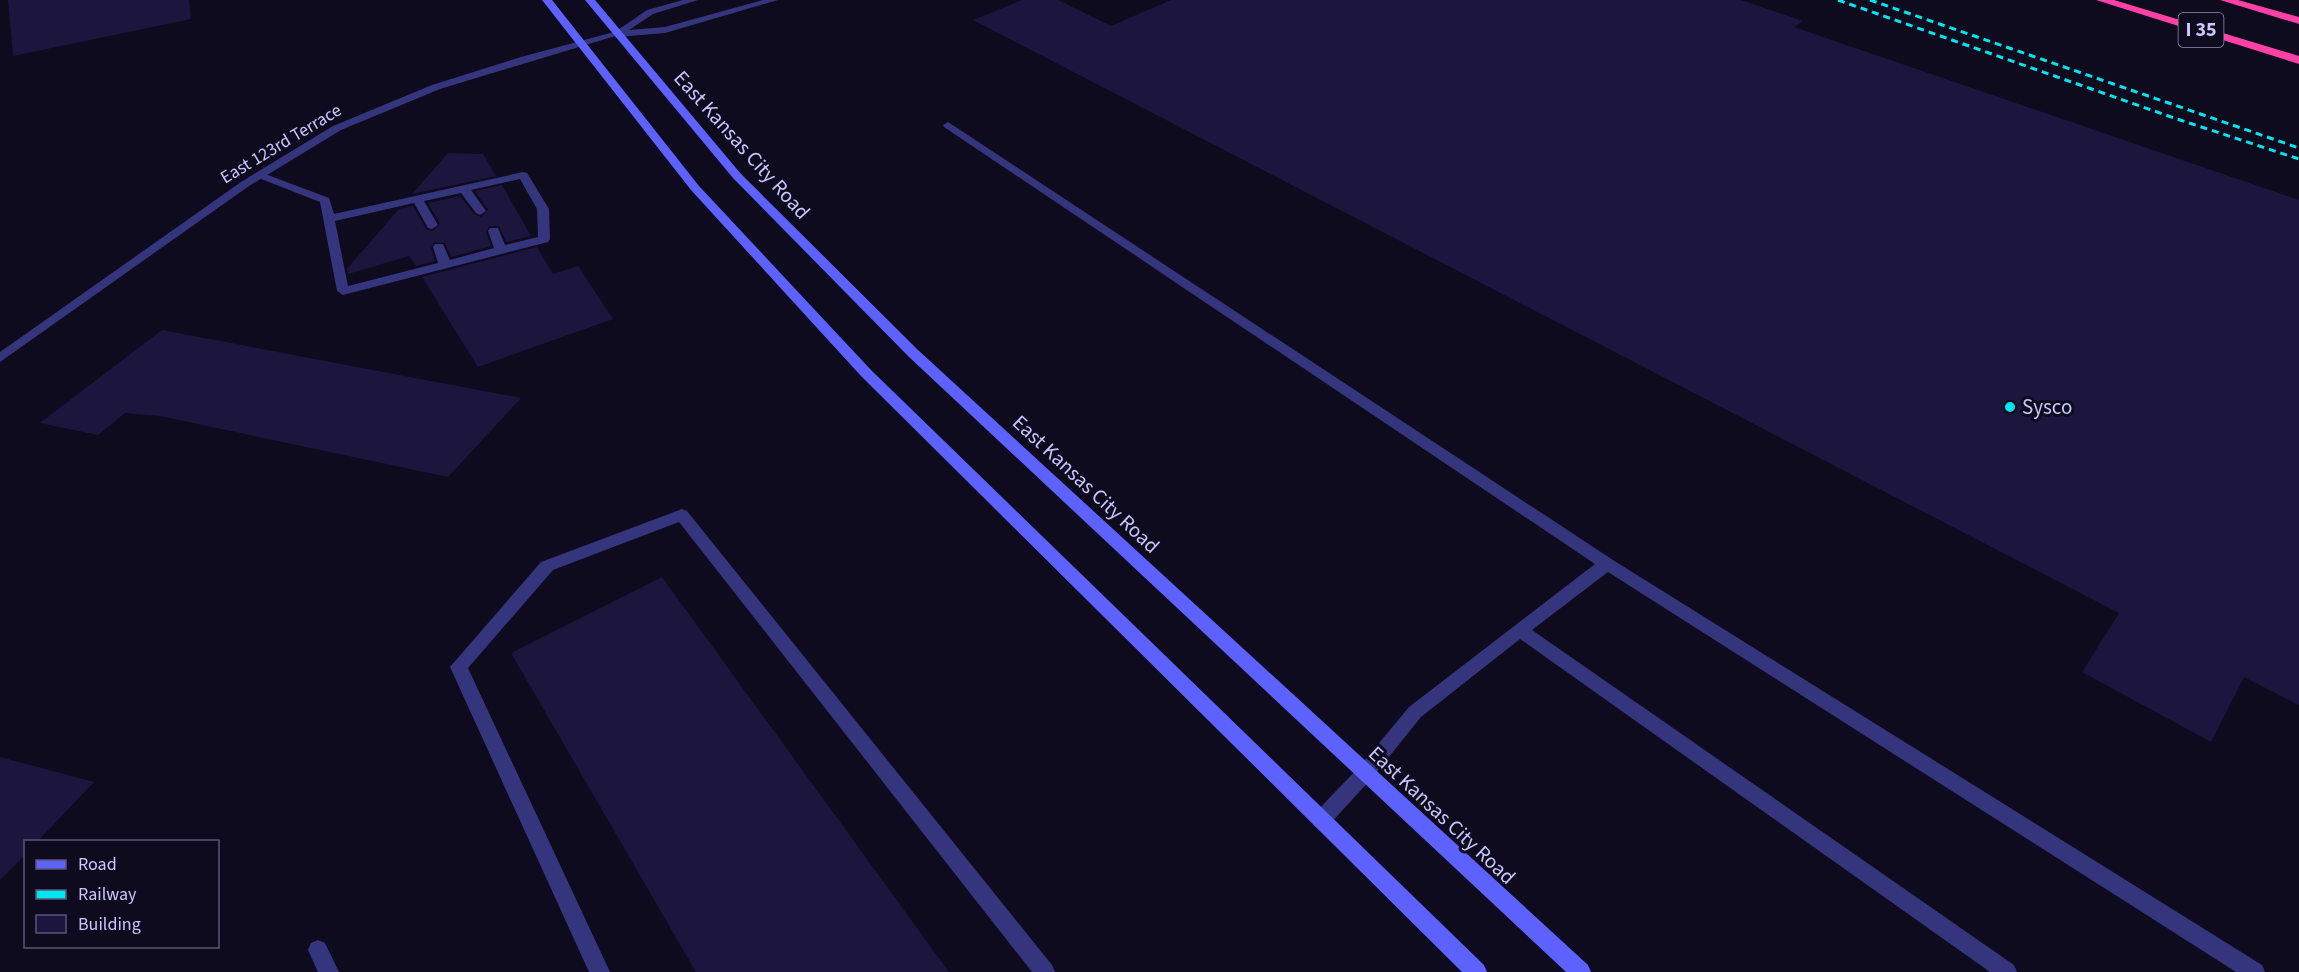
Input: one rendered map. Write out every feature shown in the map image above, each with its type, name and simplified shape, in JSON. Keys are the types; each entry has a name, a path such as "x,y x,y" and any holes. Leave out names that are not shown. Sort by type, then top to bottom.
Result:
{"highway":[{"name":"I 35","path":"2102,0 2299,60"},
{"name":"I 35","path":"2226,0 2299,21"}],"main road":[{"path":"547,0 695,188 866,373 1477,972"},
{"name":"East Kansas City Road","path":"590,0 737,176 814,256 913,353 1581,972"}],"street":[{"path":"617,34 650,12 693,0"},
{"path":"617,34 665,30 773,0"},
{"name":"East 123rd Terrace","path":"0,358 260,175 337,128 384,106 458,79 617,34"},
{"path":"948,125 1607,564 2255,972"},
{"path":"260,175 325,200 343,291 544,239 543,209 523,176 329,219"},
{"path":"464,189 480,211"},
{"path":"417,199 432,225"},
{"path":"494,231 501,250"},
{"path":"440,247 446,264"},
{"path":"600,972 459,667 547,566 682,515 1045,972"},
{"path":"1322,820 1366,772 1415,712 1607,564"},
{"path":"1520,630 2007,972"},
{"path":"318,950 328,972"}],"building":[{"path":"8,0 189,0 191,19 13,56"},
{"name":"Sysco","path":"1022,0 1058,0 1111,26 1171,0 1741,0 1803,21 1794,27 2299,200 2299,705 2244,677 2211,742 2082,672 2119,613 973,20"},
{"path":"448,153 483,154 496,176 412,194"},
{"path":"502,185 531,236 506,242 499,226 490,226 486,232 491,246 451,257 445,243 435,242 431,248 435,261 416,266 409,256 348,274 347,269 399,209 413,206 426,229 433,231 440,224 428,203 460,196 474,214 481,217 488,210 475,191"},
{"path":"537,247 553,274 578,266 613,319 478,367 422,277"},
{"path":"162,330 521,398 448,477 160,416 125,413 98,435 40,423"},
{"path":"662,577 949,972 696,972 511,653"},
{"path":"0,757 94,782 39,840 24,840 24,856 0,880"}],"railway":[{"path":"1838,0 2177,119 2299,159"},
{"path":"1870,0 2299,148"}],"place":[{"name":"Sysco","path":"2010,407"}]}
